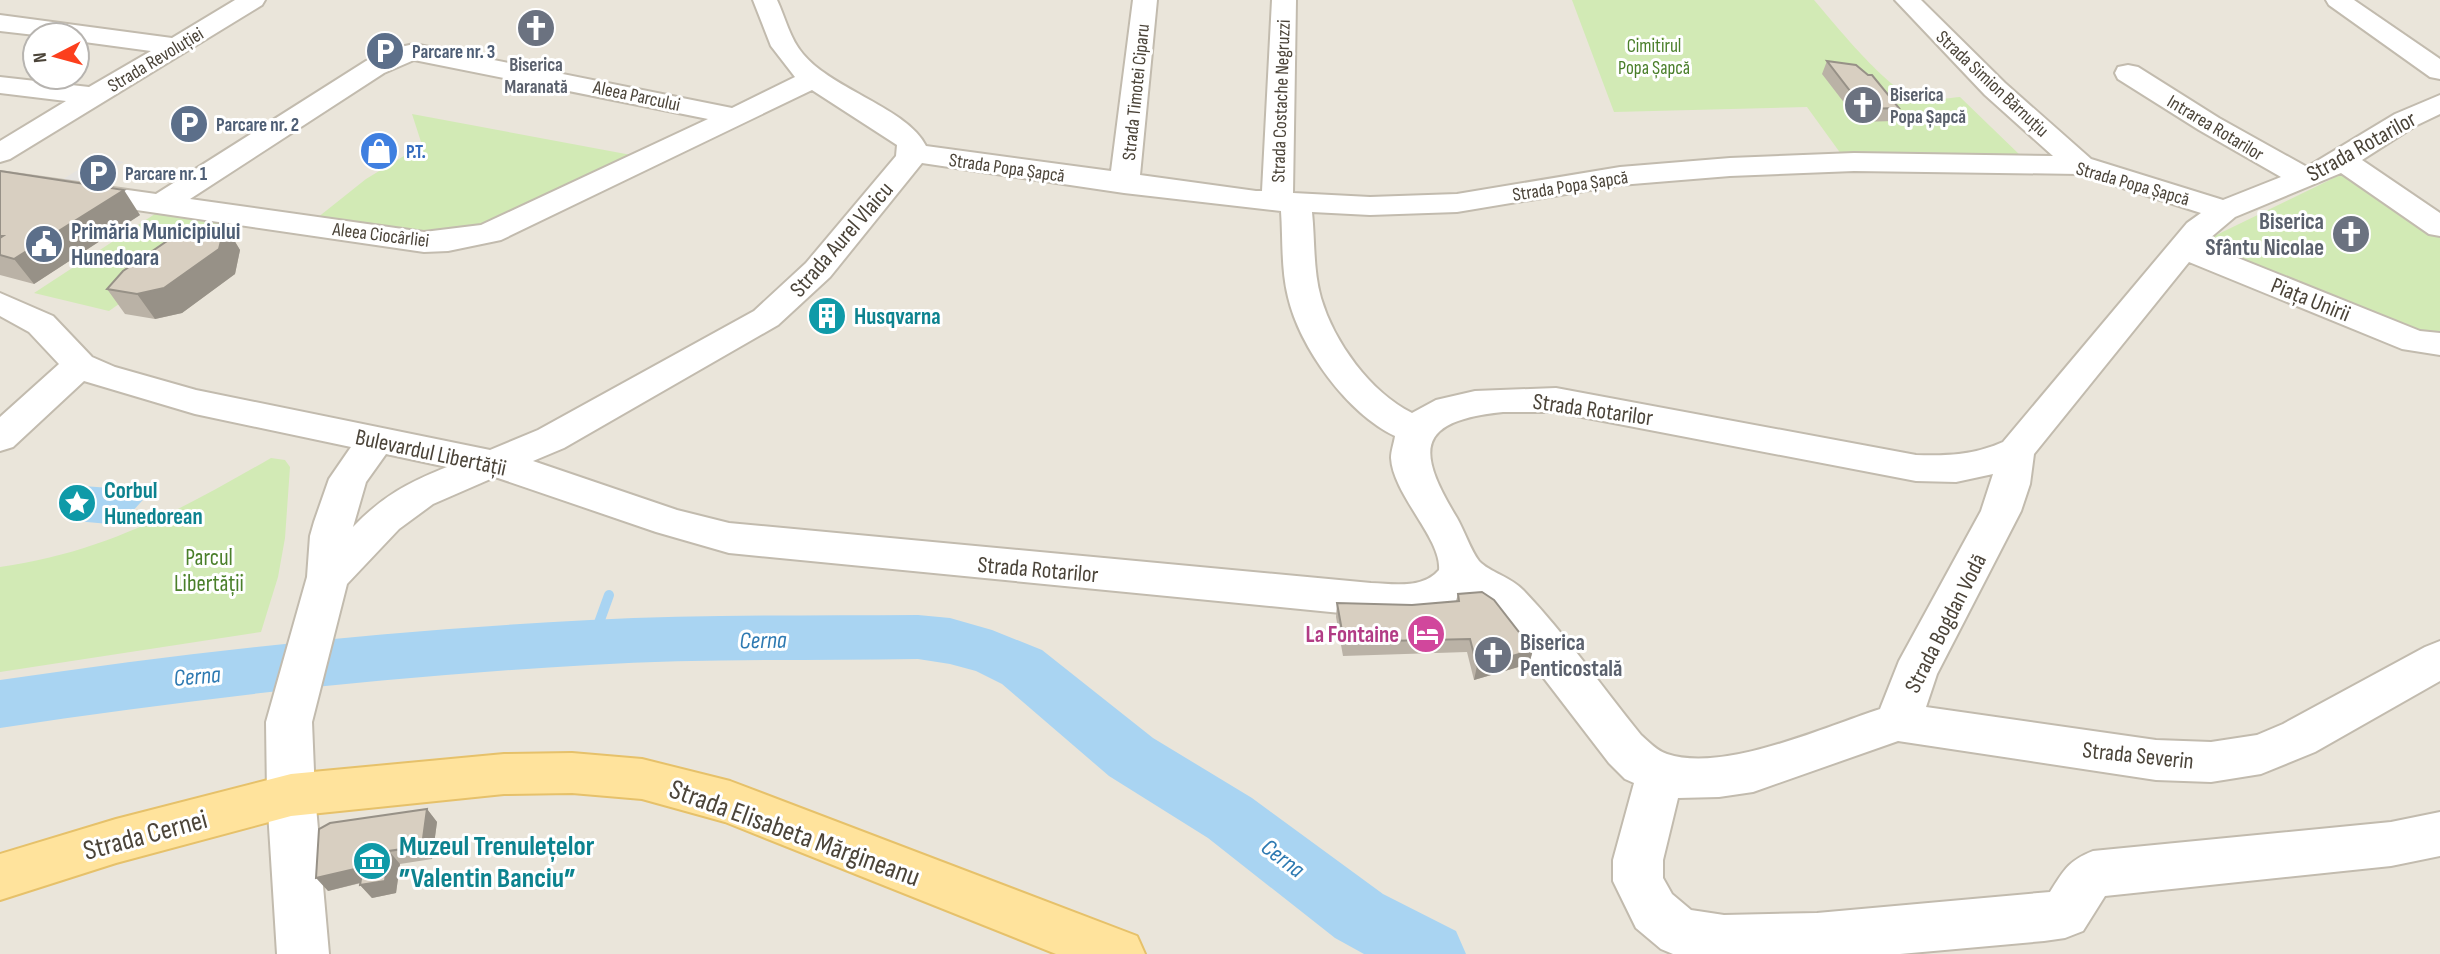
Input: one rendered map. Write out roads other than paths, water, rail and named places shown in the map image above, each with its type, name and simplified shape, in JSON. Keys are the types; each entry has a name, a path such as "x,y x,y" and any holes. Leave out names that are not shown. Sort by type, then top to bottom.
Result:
{"main road":[{"name":"Strada Elisabeta Mărgineanu","path":"291,795 504,774 572,774 642,779 730,802 1119,954"},
{"name":"Strada Cernei","path":"0,877 116,841 291,795"}],"street":[{"name":"Strada Revoluției","path":"0,153 253,0"},
{"path":"765,0 785,47 794,61 814,78 897,130 911,144 914,153"},
{"name":"Strada Timotei Ciparu","path":"1124,184 1145,0"},
{"name":"Strada Costache Negruzzi","path":"1284,0 1286,203 1312,318 1338,362 1364,395 1387,416 1415,430"},
{"name":"Strada Simion Bărnuțiu","path":"1907,0 1995,89 2081,165"},
{"path":"2338,0 2440,71"},
{"path":"0,23 176,46"},
{"name":"Aleea Parcului","path":"163,203 375,67 396,56 414,52 603,88 736,117"},
{"name":"Intrarea Rotarilor","path":"2129,73 2208,124 2306,179"},
{"name":"Aleea Ciocârliei","path":"0,181 424,242 468,238 490,233 814,78"},
{"name":"Strada Revoluției","path":"0,85 94,96"},
{"name":"Strada Rotarilor","path":"1415,430 1432,415 1454,407 1526,399 1587,404 1916,468 1956,470 1992,463 2016,451 2198,230 2224,210 2306,179 2343,161 2405,120 2440,103"},
{"name":"Strada Popa Șapcă","path":"914,153 1124,184 1286,203 1370,206 1457,203 1620,176 1796,164 1926,162 2081,165 2224,210"},
{"name":"Strada Aurel Vlaicu","path":"325,585 385,519 419,494 495,464 592,418 766,318 818,270 914,153"},
{"path":"2343,161 2440,227"},
{"name":"Piața Unirii","path":"2184,248 2414,341 2440,344"},
{"name":"Bulevardul Libertății","path":"9,314 41,324 80,365 102,375 161,393 495,464 532,474 699,532 780,544"},
{"path":"7,432 80,365"},
{"path":"1415,430 1408,456 1412,470 1420,489 1455,547 1462,570 1497,591 1508,601 1625,750 1642,765 1660,774 1638,860 1638,881 1654,911 1679,932 1724,940 1817,937 2044,917 2065,914 2084,882 2093,874 2391,844 2440,834"},
{"path":"303,954 291,795 289,722 325,585 330,536 348,479 376,440"},
{"name":"Strada Bogdan Vodă","path":"1660,774 1680,778 1706,778 1753,772 1898,722 1915,674 2001,511 2011,484 2016,451"},
{"name":"Strada Rotarilor","path":"780,544 1327,596 1395,599 1434,595 1446,590 1462,570"},
{"name":"Strada Severin","path":"1898,722 2156,760 2211,762 2261,754 2299,738 2440,659"}],"water":[{"path":"83,486 151,491 120,525 76,521"}],"waterway":[{"path":"592,642 609,595"},
{"name":"Cerna","path":"0,704 167,679 372,658 592,642 918,637 950,641 992,653 1022,667 1131,757 1230,818 1359,916 1432,954"}],"place":[{"name":"Biserica Maranată","path":"536,28"},
{"name":"Parcare nr. 3","path":"385,51"},
{"name":"Biserica Popa Șapcă","path":"1863,105"},
{"name":"Parcare nr. 2","path":"189,124"},
{"name":"P.T.","path":"379,151"},
{"name":"Parcare nr. 1","path":"98,173"},
{"name":"Biserica Sfântu Nicolae","path":"2351,234"},
{"name":"Primăria Municipiului Hunedoara","path":"44,244"},
{"name":"Husqvarna","path":"827,316"},
{"name":"Corbul Hunedorean","path":"77,503"},
{"name":"La Fontaine","path":"1426,634"},
{"name":"Biserica Penticostală","path":"1493,655"},
{"name":"Muzeul Trenulețelor ”Valentin Banciu”","path":"372,861"}],"park label":[{"name":"Cimitirul Popa Șapcă","path":"1654,56"},
{"name":"Parcul Libertății","path":"209,570"}]}
